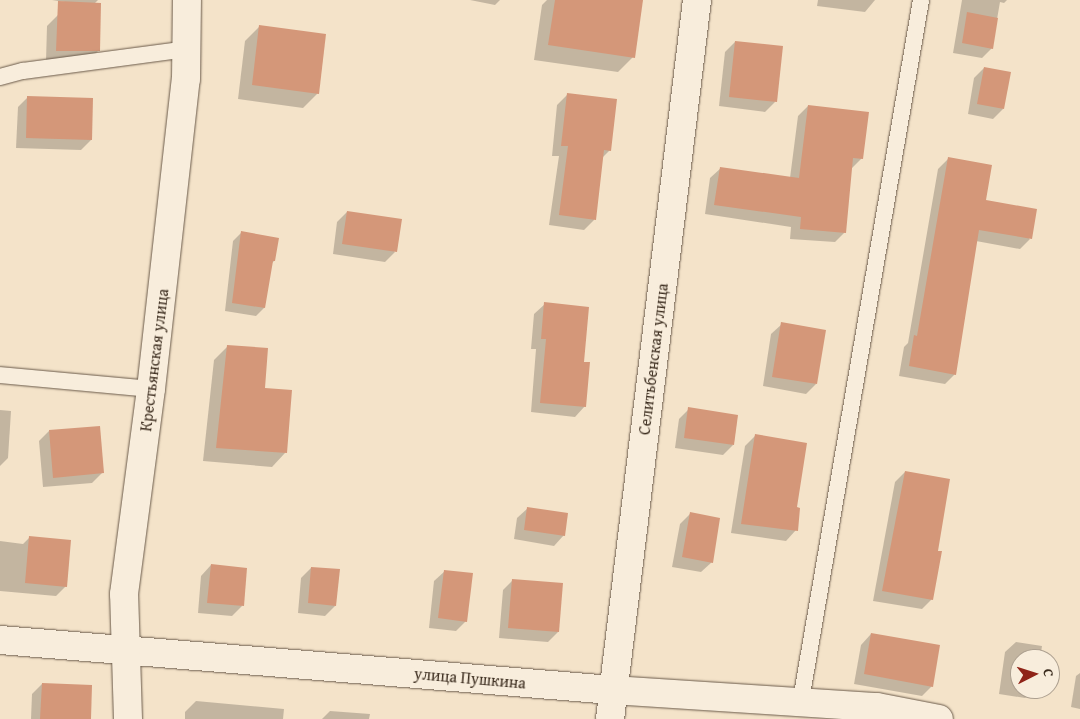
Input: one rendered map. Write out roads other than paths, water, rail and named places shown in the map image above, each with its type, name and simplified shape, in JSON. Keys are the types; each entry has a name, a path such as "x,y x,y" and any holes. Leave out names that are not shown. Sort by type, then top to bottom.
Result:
{"street":[{"name":"Крестьянская улица","path":"128,719 124,650 124,594 151,389 186,79 187,0"},
{"name":"Селитьбенская улица","path":"610,719 697,0"},
{"name":"улица Пушкина","path":"0,640 612,690 801,700 877,707 939,719"}],"lane":[{"path":"801,700 921,0"},
{"path":"0,77 23,71 187,49"},
{"path":"0,375 151,389"}]}
